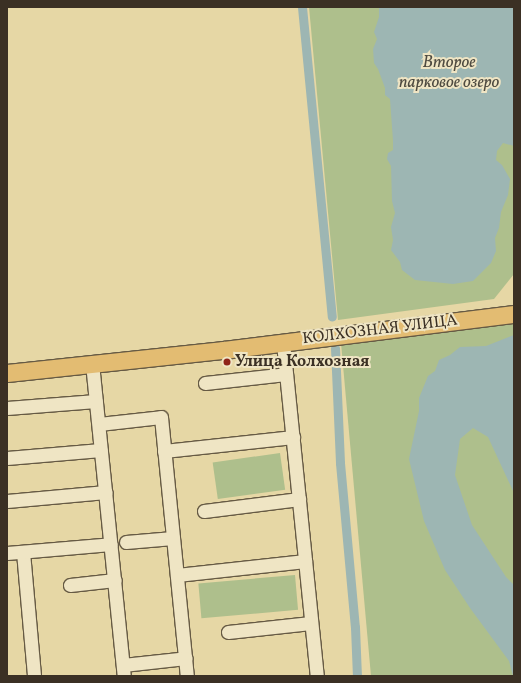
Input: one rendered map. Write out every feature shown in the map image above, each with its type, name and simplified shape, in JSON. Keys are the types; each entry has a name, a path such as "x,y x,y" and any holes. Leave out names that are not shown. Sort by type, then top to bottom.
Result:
{"main road":[{"name":"КОЛХОЗНАЯ УЛИЦА","path":"7,373 283,343 514,314"}],"lane":[{"path":"283,343 317,676"},
{"path":"92,363 124,671 186,658"},
{"path":"205,383 286,374"},
{"path":"7,408 96,401"},
{"path":"99,424 161,417 188,676"},
{"path":"164,451 293,437"},
{"path":"7,458 101,450"},
{"path":"7,501 106,492"},
{"path":"204,511 299,499"},
{"path":"126,542 173,538"},
{"path":"7,553 111,544"},
{"path":"22,552 34,676"},
{"path":"177,574 305,561"},
{"path":"70,585 115,580"},
{"path":"228,632 311,623"}],"green space":[{"path":"309,7 514,7 514,274 494,299 338,320"},
{"path":"514,321 514,676 371,676 341,343"},
{"path":"280,453 285,490 218,499 213,462"},
{"path":"295,575 298,610 201,618 198,583"}],"water":[{"name":"Второе парковое озеро","path":"379,7 514,7 514,146 503,143 497,151 496,160 502,165 510,179 508,195 501,212 499,228 495,238 496,251 491,263 473,281 453,284 415,280 402,270 400,262 391,250 393,240 391,227 395,213 392,201 391,166 387,159 388,153 393,150 390,99 385,95 385,88 378,69 374,63 373,49 377,39 374,32 379,17"},
{"path":"514,335 514,493 488,437 473,428 460,439 455,475 472,525 506,577 514,585 513,676 509,661 470,608 445,570 424,521 409,459 419,411 419,398 428,376 435,371 439,360 450,355 460,347 486,346"}],"waterway":[{"path":"302,7 332,317"},
{"path":"335,348 340,463 355,627 357,676"}],"place":[{"name":"Улица Колхозная","path":"227,362"}]}
